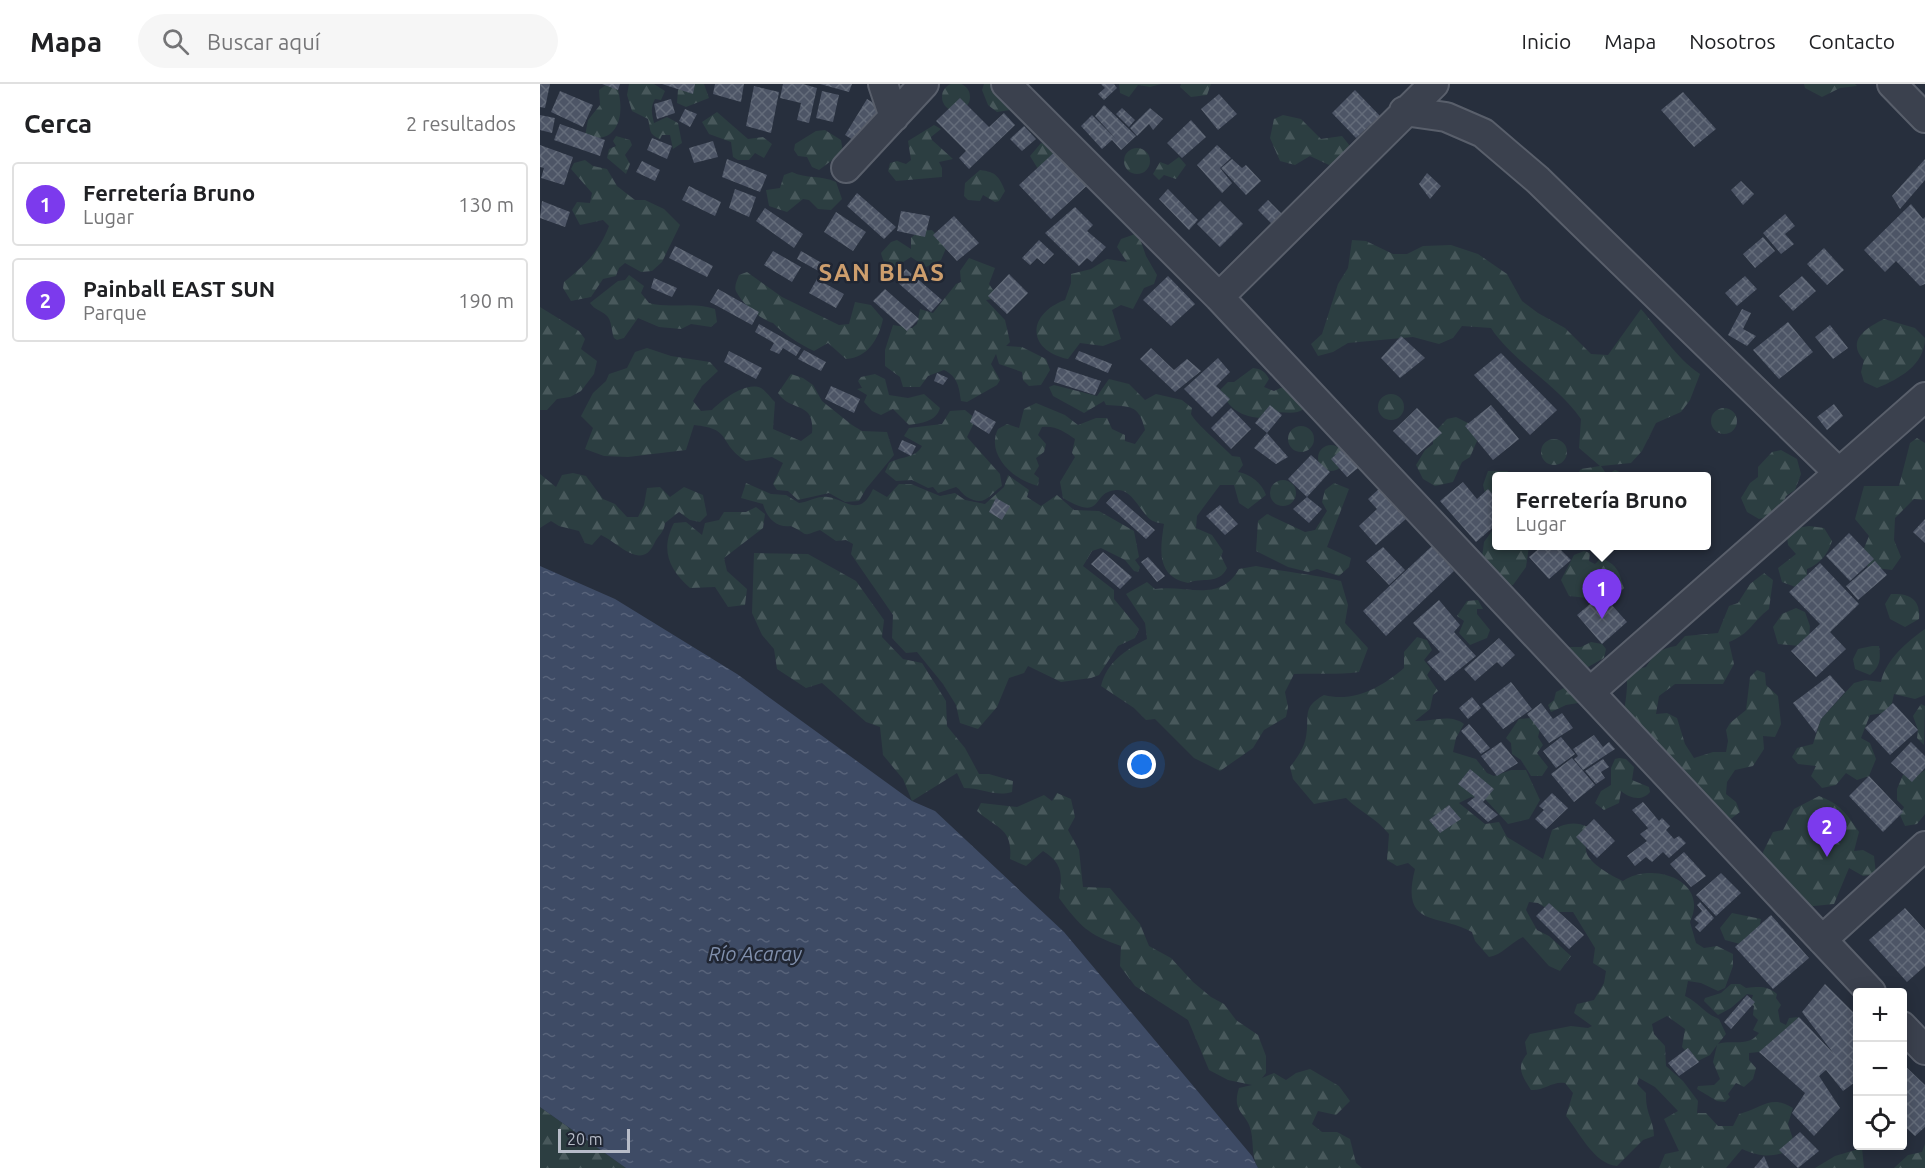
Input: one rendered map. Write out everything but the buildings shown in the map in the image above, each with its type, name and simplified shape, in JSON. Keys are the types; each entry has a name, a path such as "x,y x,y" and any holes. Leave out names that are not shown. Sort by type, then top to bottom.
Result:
{"street":[{"path":"883,84 894,117"},
{"path":"846,168 924,84"},
{"path":"1006,84 1218,297 1866,988"},
{"path":"1218,297 1404,111 1434,84"},
{"path":"1892,84 1925,118"},
{"path":"1404,111 1446,117 1483,133 1538,180 1838,472"},
{"path":"1590,692 1925,398"},
{"path":"1822,940 1925,846"},
{"path":"1907,1031 1925,1050"}],"green space":[{"path":"956,83 966,87 970,97 966,107 956,111 946,107 942,97 946,87"},
{"path":"607,84 618,90 620,109 616,126 605,137 585,136 588,120 600,105 599,90"},
{"path":"629,84 654,84 665,91 661,100 655,99 653,102 654,123 667,117 678,123 682,143 673,149 670,135 662,135 660,139 656,137 650,129 648,119 632,111 627,95"},
{"path":"684,84 704,84 709,98 686,107 677,103 678,90"},
{"path":"984,84 998,84 1012,102 1010,110 997,112 988,105 982,90"},
{"path":"1119,84 1161,84 1150,87 1138,85 1129,97 1120,93"},
{"path":"1181,84 1211,84 1207,95 1191,97 1180,87"},
{"path":"1804,84 1855,84 1857,86 1840,88 1822,97 1805,88"},
{"path":"717,112 748,139 763,137 772,144 764,158 755,153 749,160 738,160 733,157 731,142 709,134 702,122"},
{"path":"1283,115 1301,119 1321,139 1342,136 1350,146 1342,163 1329,165 1310,156 1295,165 1280,161 1270,138 1274,119"},
{"path":"934,125 941,129 931,137 932,140 953,159 939,162 942,177 896,181 888,171 890,163 897,161 906,164 911,160 908,141"},
{"path":"825,130 841,140 843,152 819,170 812,167 807,157 798,156 794,150 795,144 816,131"},
{"path":"616,136 630,140 632,145 625,155 630,164 626,174 607,158 609,149 616,146 613,141"},
{"path":"1041,143 1054,146 1058,151 1038,169 1030,156"},
{"path":"1137,148 1146,152 1150,161 1146,170 1137,174 1128,170 1124,161 1128,152"},
{"path":"1179,157 1186,165 1176,179 1164,175 1159,180 1153,174 1160,162 1168,165"},
{"path":"585,160 593,166 607,169 617,186 635,200 645,200 664,209 680,225 662,262 652,271 641,272 625,263 619,268 616,276 603,279 591,297 571,301 563,288 564,282 591,257 609,226 603,220 580,225 572,210 577,202 590,203 592,193 571,169 574,163"},
{"path":"980,170 990,172 1001,182 1005,191 999,201 995,202 983,195 980,201 968,200 964,196 965,183"},
{"path":"792,172 836,182 842,199 831,210 818,209 809,200 803,199 787,212 769,206 766,190 780,188 784,175"},
{"path":"932,230 947,246 941,260 926,267 911,257 894,268 884,261 881,253 891,242 897,240 911,249 911,238 919,231"},
{"path":"1138,233 1146,256 1157,275 1154,284 1144,288 1133,309 1121,305 1112,310 1121,339 1103,346 1080,343 1068,359 1044,348 1036,331 1038,322 1052,306 1065,300 1071,283 1071,274 1091,269 1107,259 1127,262 1117,247 1121,239"},
{"path":"1352,240 1366,241 1393,254 1407,254 1423,246 1451,245 1478,254 1507,274 1522,301 1565,328 1591,354 1608,355 1641,309 1676,352 1700,374 1690,400 1681,412 1656,423 1642,451 1631,463 1601,466 1605,472 1579,472 1581,469 1600,466 1579,448 1581,419 1559,394 1511,352 1491,328 1462,326 1453,338 1439,344 1413,337 1348,343 1333,352 1318,356 1311,344 1322,334 1338,284 1348,268"},
{"path":"969,258 995,268 989,284 995,293 992,299 986,300 1005,320 1010,342 1006,346 1022,347 1046,359 1050,370 1041,385 1029,386 1023,380 1022,372 999,364 996,354 991,364 1000,380 997,385 967,402 961,401 955,379 944,370 928,376 920,387 903,387 900,377 885,366 885,350 893,325 912,328 917,324 920,309 933,313 956,284 961,282 960,271"},
{"path":"747,272 782,297 839,325 849,324 855,302 871,305 883,319 879,333 866,351 854,358 846,359 828,343 814,351 803,346 773,323 752,311 739,297 735,286 739,275"},
{"path":"629,275 644,286 641,293 649,303 715,309 717,322 711,327 691,324 681,329 659,327 638,318 624,338 617,340 614,338 608,317 590,303"},
{"path":"540,307 579,331 585,339 581,349 597,361 594,374 581,391 570,397 557,399 547,410 540,410"},
{"path":"1884,319 1915,328 1925,338 1924,348 1921,356 1909,370 1877,388 1864,382 1861,372 1864,360 1857,346 1858,340 1866,330"},
{"path":"647,348 671,356 710,362 718,371 702,386 693,401 701,411 712,410 742,389 761,388 775,402 773,429 801,441 812,433 810,416 806,411 783,399 778,393 791,374 813,385 822,401 852,425 862,431 887,432 894,455 859,501 845,502 829,493 798,500 788,491 777,490 773,484 783,463 772,457 746,461 731,448 720,433 707,427 694,425 686,450 628,457 604,456 585,449 593,428 581,416 593,393 606,381 609,374 627,368 635,352"},
{"path":"1253,368 1262,371 1269,379 1264,387 1274,391 1285,386 1304,402 1304,409 1294,413 1272,413 1260,418 1236,410 1227,402 1220,390 1228,382 1234,382"},
{"path":"875,374 885,379 889,395 908,398 924,394 940,408 938,413 928,421 909,425 893,409 881,415 872,411 864,402 867,395 857,389 862,388 858,381 861,377"},
{"path":"1109,379 1129,384 1145,400 1156,394 1182,400 1192,408 1191,414 1204,429 1232,456 1240,457 1243,465 1238,472 1255,480 1262,487 1266,495 1248,509 1239,503 1234,485 1220,485 1197,516 1196,528 1212,535 1223,551 1221,556 1227,568 1220,577 1188,583 1170,575 1162,561 1164,524 1151,520 1122,490 1108,492 1096,504 1085,508 1063,498 1060,482 1075,457 1072,453 1075,439 1064,432 1056,428 1042,427 1038,435 1046,444 1044,452 1036,458 1039,466 1034,474 1039,478 1038,486 1020,479 1004,465 999,457 995,439 998,429 1007,424 1019,428 1024,409 1036,403 1065,415 1078,425 1096,418 1107,418 1112,429 1125,435 1125,441 1135,444 1145,430 1140,415 1132,408 1106,405 1104,401 1084,413 1053,396 1049,387 1054,385 1097,396"},
{"path":"1391,394 1400,398 1404,407 1400,416 1391,420 1382,416 1378,407 1382,398"},
{"path":"1724,408 1733,412 1737,421 1733,430 1724,434 1715,430 1711,421 1715,412"},
{"path":"965,410 976,419 967,437 1000,474 1002,486 987,499 973,500 956,487 938,493 933,487 928,488 912,480 896,481 885,472 889,463 915,453 922,446 904,436 909,428 942,424 950,411"},
{"path":"1456,417 1472,425 1477,441 1470,457 1462,462 1453,482 1435,486 1423,479 1416,465 1425,450 1433,444 1433,434 1447,419"},
{"path":"1301,426 1310,430 1314,439 1310,448 1301,452 1292,448 1288,439 1292,430"},
{"path":"1917,438 1925,443 1925,500 1914,499 1895,518 1894,540 1901,557 1892,570 1868,567 1862,553 1869,536 1855,519 1864,486 1899,486 1910,443"},
{"path":"1554,439 1563,443 1567,452 1563,461 1554,465 1545,461 1541,452 1545,443"},
{"path":"1331,445 1340,449 1344,458 1340,467 1331,471 1322,467 1318,458 1322,449"},
{"path":"1781,450 1797,459 1801,474 1795,490 1786,496 1778,515 1759,519 1747,512 1741,498 1750,483 1758,477 1758,467 1772,452"},
{"path":"1488,471 1509,472 1492,472 1492,505 1488,505 1483,485"},
{"path":"573,473 586,476 603,499 615,504 627,517 638,517 644,505 647,488 660,487 670,497 684,487 703,495 707,515 700,522 690,520 679,512 665,523 649,552 643,555 629,553 601,535 592,545 585,543 579,531 559,526 551,521 540,528 540,474 556,487 562,475"},
{"path":"1008,475 1029,490 1027,497 1041,506 1057,495 1074,510 1099,511 1134,531 1139,557 1135,560 1140,567 1138,572 1134,571 1125,560 1101,548 1092,551 1083,566 1114,590 1114,599 1139,629 1135,638 1118,646 1099,675 1091,678 1061,682 1028,666 1024,673 1009,678 997,707 978,729 960,723 956,705 943,684 917,652 906,653 892,638 893,615 851,554 853,544 846,540 836,541 820,530 805,534 791,526 781,526 770,518 763,504 741,498 746,483 771,494 786,495 799,503 825,497 858,505 868,498 873,489 887,497 899,484 911,484 940,496 955,493 965,500 985,504 1004,487"},
{"path":"1283,480 1292,484 1296,493 1292,502 1283,506 1274,502 1270,493 1274,484"},
{"path":"1334,483 1349,489 1327,547 1351,558 1349,567 1339,576 1317,569 1308,572 1288,567 1256,551 1258,521 1267,514 1305,532 1315,530 1327,511 1322,502 1325,490"},
{"path":"756,507 765,514 763,528 724,558 727,571 747,589 745,605 728,607 715,587 690,588 672,566 667,550 674,523 686,522 702,535 705,523 719,520 724,512 746,512"},
{"path":"1809,526 1824,528 1832,541 1823,558 1807,569 1807,580 1798,588 1782,582 1778,568 1796,554 1788,545 1787,535 1797,528"},
{"path":"1492,531 1492,550 1528,550 1526,567 1513,585 1495,587 1481,565 1484,542"},
{"path":"1584,551 1590,553 1589,561 1595,564 1601,558 1614,566 1624,588 1620,593 1604,586 1600,570 1596,591 1587,598 1569,596 1561,580 1574,555"},
{"path":"754,553 808,554 856,581 884,620 882,637 903,659 922,663 946,701 947,726 965,748 979,774 989,774 1013,781 1012,792 1000,793 964,788 957,773 912,801 903,779 883,755 880,727 866,722 822,683 806,688 777,669 774,649 762,635 752,613"},
{"path":"1256,566 1341,581 1348,605 1345,623 1368,648 1359,672 1294,674 1285,692 1288,707 1286,717 1264,730 1253,748 1220,771 1194,758 1155,719 1146,720 1134,708 1101,686 1112,663 1147,639 1145,623 1126,594 1147,582 1155,589 1212,589 1231,580 1239,569"},
{"path":"1764,573 1773,580 1769,609 1746,631 1729,642 1734,664 1723,684 1675,684 1659,696 1656,714 1667,713 1677,718 1685,744 1694,758 1713,752 1726,752 1728,741 1726,730 1730,723 1746,710 1750,677 1757,670 1765,673 1766,685 1778,696 1781,724 1775,737 1763,736 1764,749 1753,766 1735,770 1727,782 1726,794 1736,802 1740,812 1728,821 1635,761 1624,740 1623,730 1627,679 1637,669 1646,667 1658,653 1676,646 1685,636 1718,633 1729,606 1738,603 1750,584"},
{"path":"1891,594 1908,596 1916,602 1919,619 1905,627 1890,619 1885,604"},
{"path":"1478,600 1483,609 1477,609 1477,614 1490,630 1487,638 1470,645 1459,633 1464,621 1457,616 1467,601"},
{"path":"1796,608 1805,612 1810,626 1809,638 1800,646 1778,644 1773,627 1782,614"},
{"path":"1925,629 1925,695 1915,699 1894,694 1890,712 1870,715 1861,738 1870,743 1876,759 1869,776 1857,780 1846,773 1836,785 1822,788 1811,776 1816,766 1798,764 1792,757 1797,748 1813,744 1821,719 1854,683 1865,680 1881,682 1892,659"},
{"path":"1417,637 1427,640 1432,650 1424,660 1431,669 1427,675 1438,691 1433,695 1430,709 1415,721 1447,718 1464,724 1456,738 1453,752 1476,759 1487,773 1494,776 1511,770 1526,770 1540,800 1529,819 1508,824 1486,800 1471,797 1459,803 1485,824 1499,822 1507,837 1543,859 1552,830 1574,823 1588,827 1586,851 1588,856 1601,869 1613,876 1623,881 1635,875 1662,874 1675,878 1685,885 1692,895 1694,907 1690,922 1696,943 1704,948 1717,946 1733,954 1733,966 1725,988 1718,991 1701,983 1688,981 1685,996 1719,1019 1726,1034 1718,1044 1745,1042 1755,1038 1759,1033 1753,1030 1758,1020 1753,1015 1754,1006 1750,1004 1753,995 1747,994 1731,1008 1718,1015 1704,1001 1705,998 1721,993 1731,984 1740,984 1746,988 1766,988 1773,991 1777,994 1776,998 1781,1005 1778,1010 1780,1022 1786,1025 1789,1018 1799,1017 1765,1056 1759,1052 1749,1053 1749,1060 1756,1068 1753,1079 1744,1087 1736,1083 1728,1094 1730,1097 1725,1102 1717,1101 1697,1089 1698,1086 1714,1085 1720,1079 1713,1062 1717,1045 1710,1055 1696,1062 1682,1047 1685,1029 1667,1016 1652,1024 1654,1034 1665,1046 1666,1066 1683,1081 1698,1101 1697,1113 1706,1113 1718,1126 1733,1126 1739,1114 1772,1102 1779,1102 1793,1108 1788,1124 1793,1139 1786,1152 1764,1155 1742,1149 1726,1168 1659,1168 1665,1154 1679,1151 1664,1119 1678,1111 1655,1087 1639,1078 1637,1084 1646,1093 1654,1136 1643,1140 1617,1166 1601,1160 1588,1147 1566,1116 1573,1093 1565,1083 1556,1083 1531,1090 1521,1072 1521,1064 1527,1054 1525,1042 1530,1034 1571,1026 1588,1028 1592,1026 1574,1013 1577,1004 1594,1000 1604,983 1606,971 1593,963 1595,948 1573,912 1552,912 1538,903 1529,902 1526,910 1537,930 1549,936 1571,956 1560,971 1549,966 1523,937 1498,954 1489,957 1475,941 1472,932 1425,916 1417,910 1413,901 1412,888 1415,869 1408,863 1397,866 1387,860 1389,834 1379,824 1346,798 1314,804 1293,779 1290,767 1304,745 1308,713 1312,704 1324,695 1346,697 1377,687 1404,668 1404,652"},
{"path":"1591,642 1602,644 1606,649 1604,658 1581,671 1564,647 1581,647"},
{"path":"1879,646 1880,659 1878,666 1870,675 1855,669 1853,659 1858,649"},
{"path":"1564,688 1579,696 1578,703 1566,705 1551,712 1548,705 1554,700 1556,692"},
{"path":"1921,704 1925,706 1924,745 1917,738 1918,730 1913,716"},
{"path":"1531,718 1541,725 1538,737 1543,745 1537,753 1548,767 1542,776 1531,776 1521,760 1512,754 1511,743 1506,738 1519,719"},
{"path":"1615,759 1626,759 1634,767 1632,780 1649,787 1650,792 1643,797 1636,798 1621,791 1619,803 1604,810 1595,803 1601,791 1611,785 1611,768"},
{"path":"1925,770 1925,814 1917,824 1905,826 1900,815 1904,807 1897,800 1897,789 1903,775 1919,774"},
{"path":"1057,793 1071,799 1075,817 1068,830 1079,850 1083,887 1110,888 1140,924 1149,946 1171,958 1193,982 1211,997 1224,1004 1236,1020 1258,1035 1266,1056 1266,1073 1262,1078 1274,1073 1286,1080 1296,1073 1310,1069 1339,1086 1350,1101 1336,1115 1318,1111 1312,1124 1322,1132 1337,1132 1350,1139 1356,1163 1362,1168 1258,1168 1254,1159 1249,1125 1237,1103 1239,1088 1252,1085 1228,1080 1209,1070 1188,1020 1135,986 1120,966 1121,946 1092,933 1073,916 1059,898 1061,877 1055,861 1043,851 1026,866 1010,859 1009,841 1006,835 977,811 981,803 1017,807 1044,795 1052,801"},
{"path":"1819,796 1837,806 1850,819 1859,832 1854,851 1863,850 1874,856 1876,874 1863,876 1849,868 1834,904 1804,907 1764,861 1763,852 1773,832 1783,830 1794,809"},
{"path":"1732,913 1761,919 1758,933 1740,944 1725,940 1720,928"},
{"path":"540,1107 626,1168 540,1168"},
{"path":"1925,1144 1925,1168 1894,1168 1908,1155 1922,1152"},
{"path":"1862,1150 1864,1168 1815,1168 1835,1156"}],"water":[{"name":"Río Acaray","path":"540,566 615,599 737,674 912,801 935,811 1064,932 1252,1156 1258,1168 626,1168 540,1107"}],"place":[{"name":"Ferretería Bruno","path":"1602,619"},
{"name":"Painball EAST SUN","path":"1827,857"}],"district":[{"name":"SAN BLAS","path":"882,272"}]}
